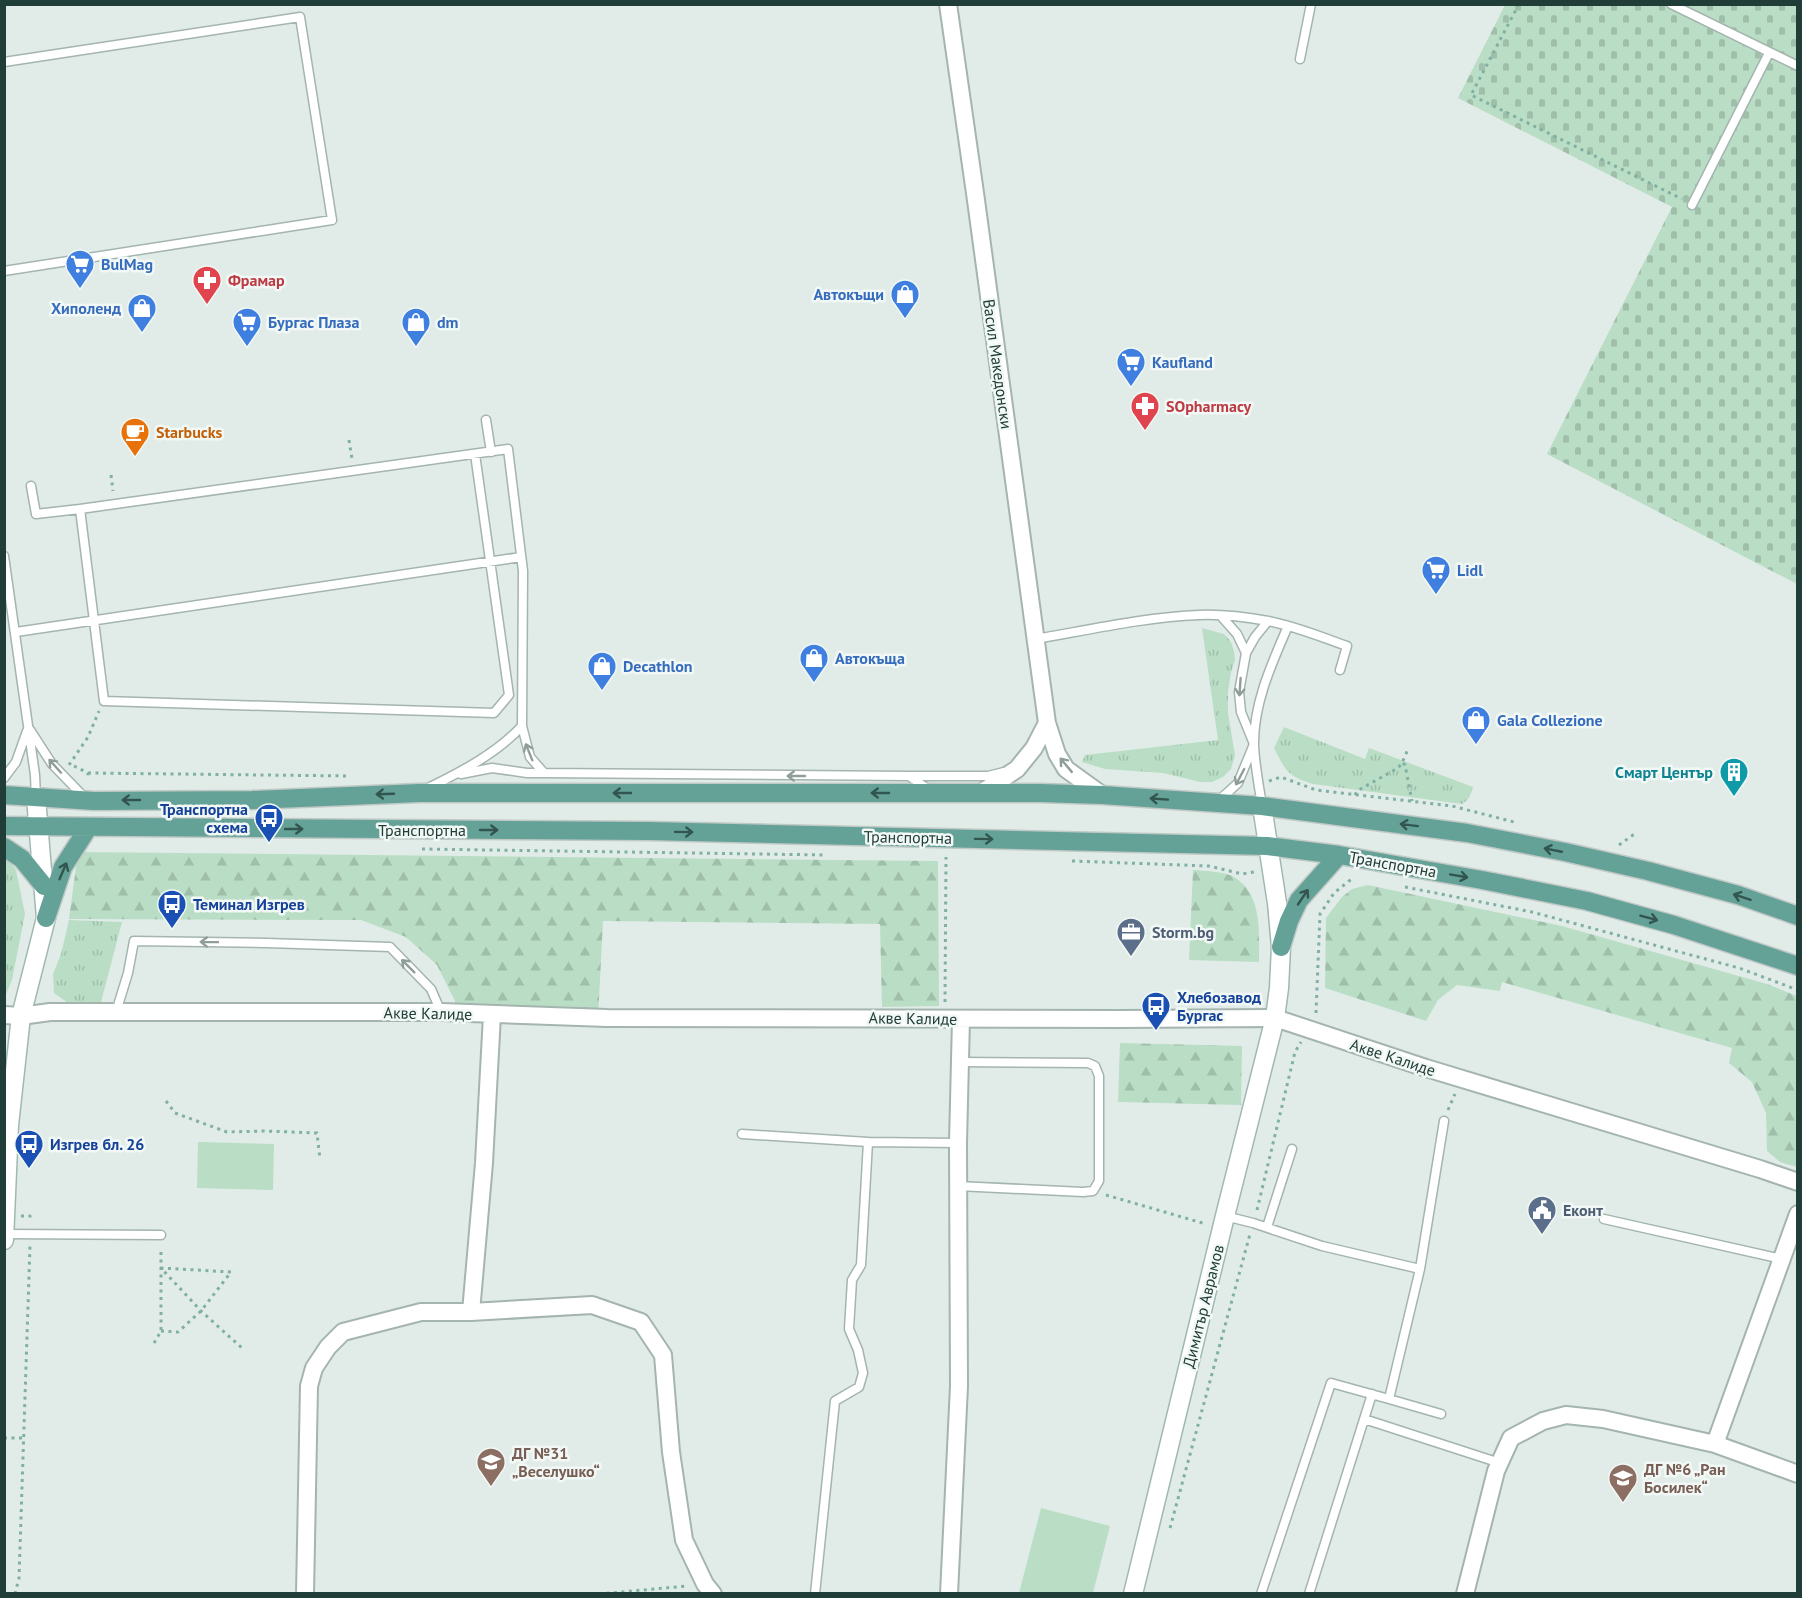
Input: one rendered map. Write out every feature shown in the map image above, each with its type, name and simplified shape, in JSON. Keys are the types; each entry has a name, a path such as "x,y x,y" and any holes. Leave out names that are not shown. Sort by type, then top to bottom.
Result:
{"main road":[{"path":"4,795 88,801 252,800 418,793 1102,795 1262,806 1467,833 1648,871 1738,895 1797,916"},
{"name":"Транспортна","path":"4,826 649,831 1268,846 1339,855 1587,901 1674,925 1797,966"},
{"path":"46,918 63,867 88,828"},
{"path":"4,847 22,859 44,886"},
{"path":"1281,947 1289,921 1299,900 1339,855"}],"street":[{"name":"Васил Македонски","path":"948,4 1047,723 1057,754 1066,769 1102,795"},
{"path":"981,793 1017,769 1034,748 1047,723"},
{"path":"4,1240 13,1015 46,918 36,798"},
{"name":"Димитър Аврамов","path":"1133,1593 1275,1018 1281,947 1277,903 1270,870 1262,806"},
{"name":"Акве Калиде","path":"13,1015 50,1012 442,1012 607,1018 1275,1018 1461,1079 1797,1182"},
{"path":"471,1312 484,1163 492,1015"},
{"path":"949,1593 959,1386 960,1062 953,1019"},
{"path":"1715,1444 1797,1214"},
{"path":"305,1593 309,1386 314,1368 328,1347 343,1332 421,1311 471,1312 592,1305 641,1322 663,1355 671,1452 684,1539 709,1589"},
{"path":"1464,1593 1496,1471 1511,1438 1543,1420 1566,1415 1603,1419 1715,1444 1797,1474"}],"lane":[{"path":"1299,59 1311,4"},
{"path":"1671,4 1797,66"},
{"path":"4,62 300,17 332,220 4,271"},
{"path":"1692,205 1769,53"},
{"path":"486,420 490,452"},
{"path":"32,486 36,514 508,449 523,571 522,726 530,757 544,773"},
{"path":"80,509 104,701 494,713 509,694 475,454"},
{"path":"4,556 35,775 36,798"},
{"path":"16,632 521,556"},
{"path":"1221,616 1237,634 1246,654"},
{"path":"1036,639 1173,617 1221,616 1268,621 1347,646 1340,670"},
{"path":"1262,806 1254,744 1241,712 1239,692 1246,654 1255,637 1268,621"},
{"path":"1217,803 1238,783 1254,744 1265,680 1288,626"},
{"path":"418,793 493,751 522,726"},
{"path":"4,778 16,762 28,727"},
{"path":"28,727 52,764 88,801"},
{"path":"453,775 492,768 527,773 988,776 1017,769"},
{"path":"909,776 934,793"},
{"path":"117,1012 134,941 390,947 431,988 442,1012"},
{"path":"958,1186 1083,1192 1093,1191 1099,1181 1099,1076 1095,1066 1089,1063 960,1062"},
{"path":"1389,1399 1420,1269 1444,1121"},
{"path":"742,1134 868,1142 958,1143"},
{"path":"815,1593 835,1401 859,1387 863,1372 858,1350 849,1329 852,1280 861,1265 868,1142"},
{"path":"1267,1227 1292,1149"},
{"path":"1604,1219 1782,1259"},
{"path":"1223,1222 1267,1227 1322,1246 1420,1269"},
{"path":"5,1234 161,1235"},
{"path":"1261,1593 1331,1383 1441,1414"},
{"path":"1309,1593 1372,1394"},
{"path":"1364,1419 1500,1463"}],"path":[{"path":"1519,4 1471,95 1692,205"},
{"path":"349,440 354,471"},
{"path":"111,475 114,504"},
{"path":"104,701 88,736 70,764 88,775 357,776"},
{"path":"1354,795 1357,791 1398,768 1408,749"},
{"path":"1402,763 1406,765 1412,801"},
{"path":"1259,784 1281,777 1316,790 1460,808 1518,823"},
{"path":"1615,849 1637,832"},
{"path":"416,849 828,855"},
{"path":"946,857 953,1019"},
{"path":"1066,861 1209,866 1242,874 1270,870"},
{"path":"1325,872 1354,877"},
{"path":"1399,885 1532,912 1739,968 1797,990"},
{"path":"1444,1121 1461,1079"},
{"path":"166,1101 175,1113 227,1132 317,1133 320,1159"},
{"path":"1093,1191 1223,1222"},
{"path":"15,1593 19,1578 30,1216"},
{"path":"154,1343 161,1331 161,1235"},
{"path":"161,1268 231,1272 201,1311 178,1332 161,1331"},
{"path":"161,1268 201,1311 242,1348"},
{"path":"4,1438 24,1438"},
{"path":"599,1593 709,1589"}],"green space":[{"path":"1505,5 1797,5 1797,584 1547,454 1672,207 1458,98"},
{"path":"1202,628 1224,634 1231,642 1234,651 1235,660 1228,692 1228,713 1235,755 1231,769 1223,777 1212,782 1200,782 1163,773 1105,769 1082,762 1085,755 1218,740"},
{"path":"1284,727 1365,759 1369,748 1473,787 1468,799 1462,804 1313,784 1288,772 1274,748"},
{"path":"78,852 938,861 939,1006 882,1007 880,924 603,921 598,1019 455,1018 455,1001 437,965 406,937 361,920 69,919"},
{"path":"5,855 16,870 25,914 12,980 5,997"},
{"path":"1193,870 1230,875 1243,884 1255,904 1259,927 1259,962 1189,960"},
{"path":"1368,885 1562,926 1767,984 1797,996 1797,1167 1780,1162 1767,1151 1766,1113 1752,1082 1729,1063 1732,1048 1502,982 1500,991 1457,985 1438,1000 1426,1021 1325,988 1326,918 1342,897 1352,889"},
{"path":"69,920 122,922 100,1006 74,1007 54,993 53,974 61,954"},
{"path":"1120,1043 1242,1046 1241,1105 1118,1102"},
{"path":"198,1142 274,1144 273,1190 197,1188"},
{"path":"1041,1508 1110,1526 1093,1593 1019,1593"}],"place":[{"name":"BulMag","path":"80,290"},
{"name":"Фрамар","path":"207,306"},
{"name":"Автокъщи","path":"905,320"},
{"name":"Хиполенд","path":"142,334"},
{"name":"Бургас Плаза","path":"247,348"},
{"name":"dm","path":"416,348"},
{"name":"Kaufland","path":"1131,388"},
{"name":"SOpharmacy","path":"1145,432"},
{"name":"Starbucks","path":"135,458"},
{"name":"Lidl","path":"1436,596"},
{"name":"Автокъща","path":"814,684"},
{"name":"Decathlon","path":"602,692"},
{"name":"Gala Collezione","path":"1476,746"},
{"name":"Смарт Център","path":"1734,798"},
{"name":"Транспортна схема","path":"269,844"},
{"name":"Теминал Изгрев","path":"172,930"},
{"name":"Storm.bg","path":"1131,958"},
{"name":"Хлебозавод Бургас","path":"1156,1032"},
{"name":"Изгрев бл. 26","path":"29,1170"},
{"name":"Еконт","path":"1542,1236"},
{"name":"ДГ №31 „Веселушко“","path":"491,1488"},
{"name":"ДГ №6 „Ран Босилек“","path":"1623,1504"}]}
